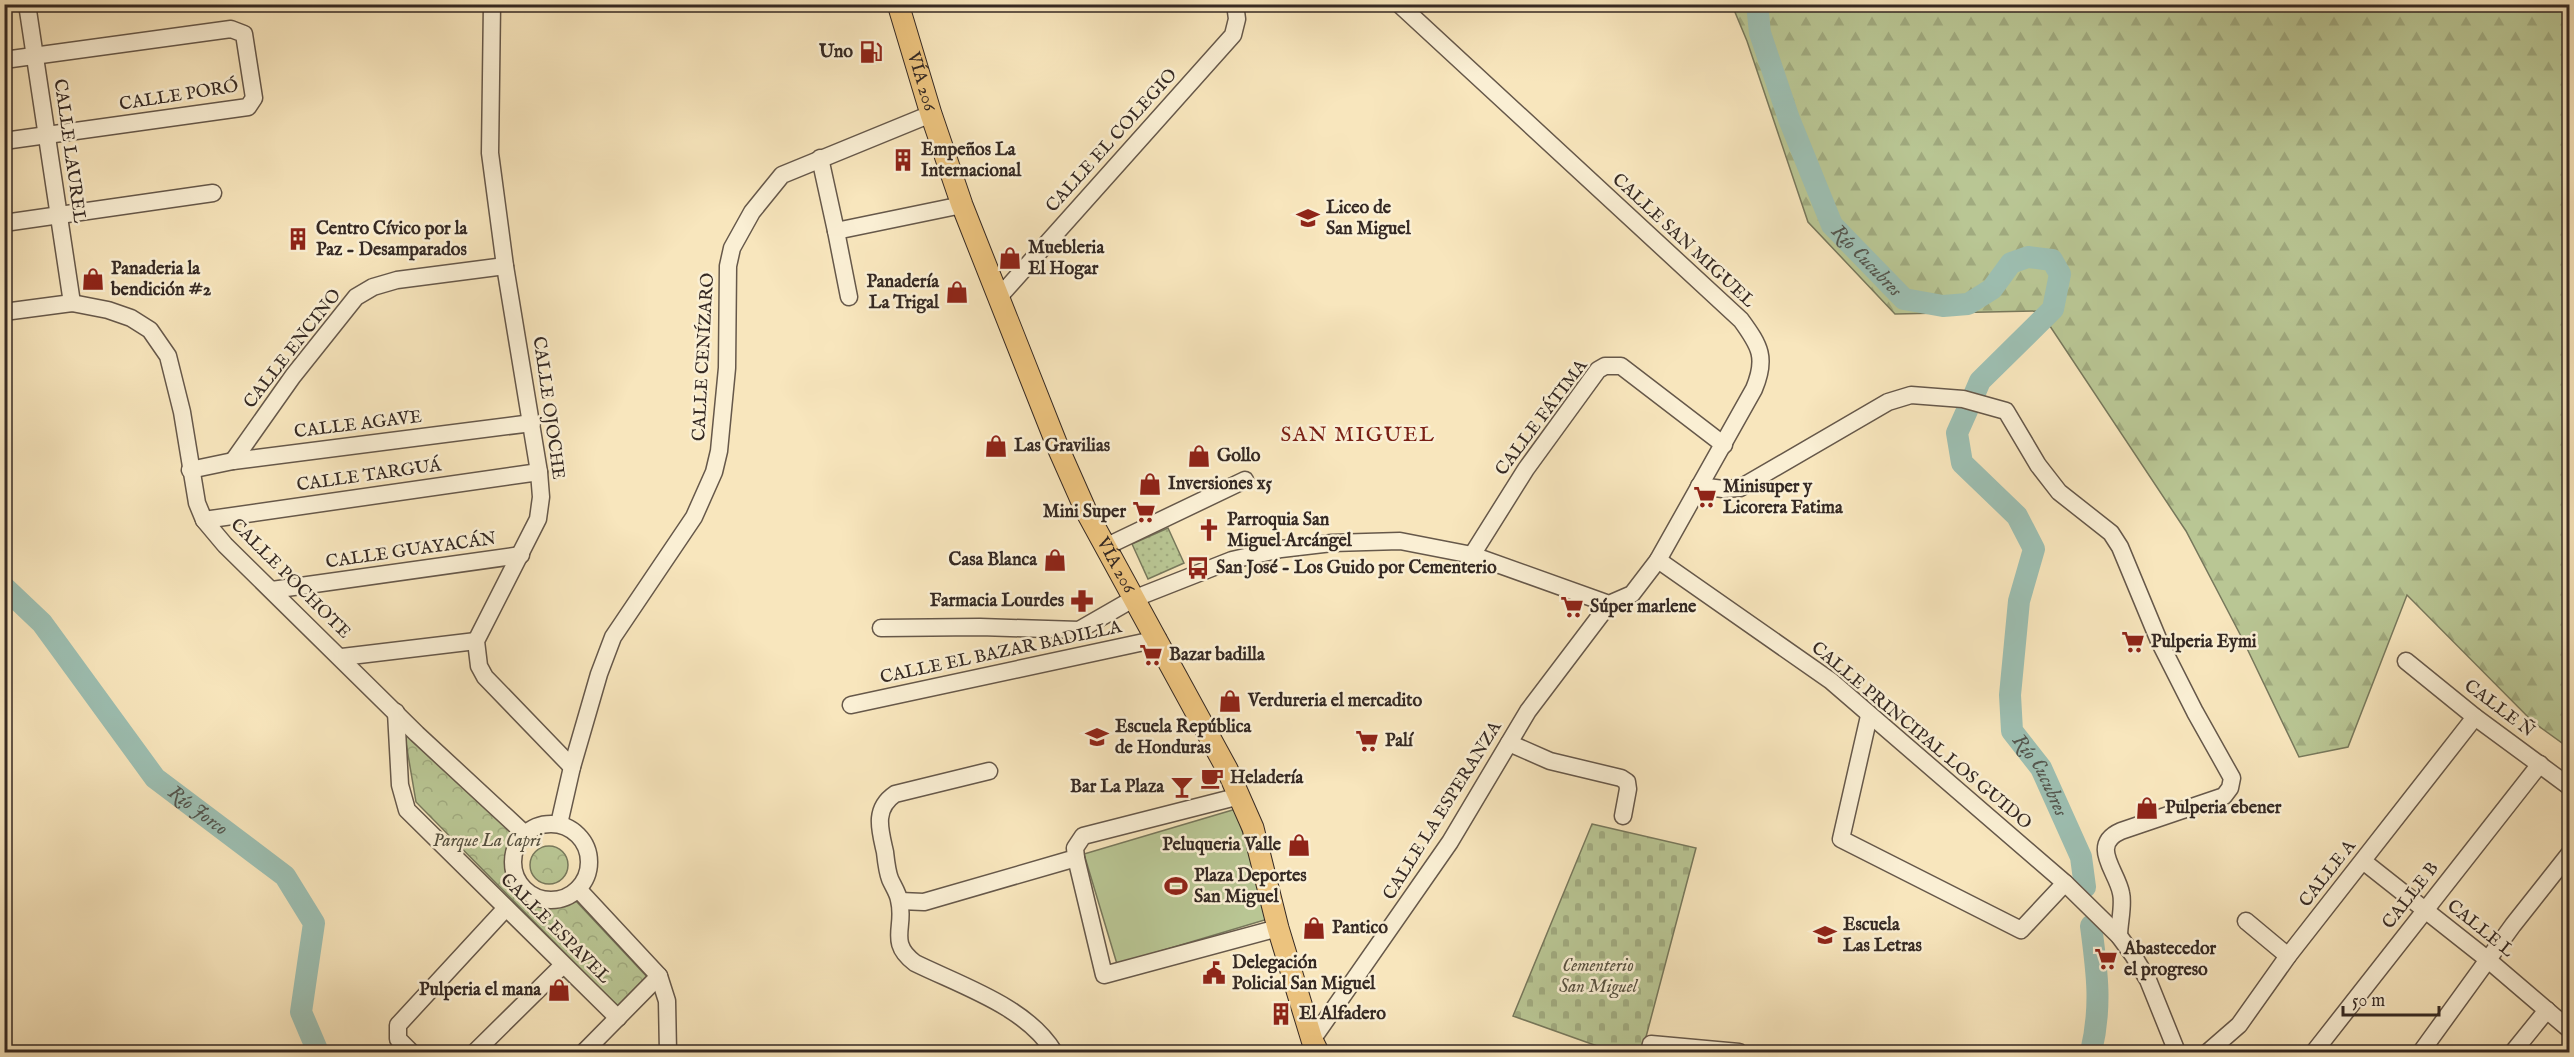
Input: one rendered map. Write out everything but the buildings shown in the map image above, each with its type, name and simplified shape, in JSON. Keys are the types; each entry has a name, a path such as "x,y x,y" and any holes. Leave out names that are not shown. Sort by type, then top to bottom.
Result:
{"main road":[{"name":"VÍA 206","path":"898,4 931,114 962,205 1059,450 1086,511 1133,599 1158,639 1240,796 1253,828 1278,928 1315,1046"}],"street":[{"name":"CALLE LAUREL","path":"27,4 72,303"},
{"name":"CALLE OJOCHE","path":"476,641 538,519 541,497 532,423 505,266 490,153 492,4"},
{"name":"CALLE EL COLEGIO","path":"999,297 1233,36 1237,19 1235,4"},
{"name":"CALLE SAN MIGUEL","path":"1399,4 1741,320 1758,343 1762,358 1761,374 1724,445 1658,560"},
{"name":"CALLE PORÓ","path":"35,56 231,29 244,34 254,98 248,107 47,135"},
{"path":"4,60 35,56"},
{"name":"CALLE CENÍZARO","path":"559,824 599,674 613,637 694,517 714,472 719,451 726,380 728,266 732,248 752,212 782,175 931,114"},
{"path":"4,141 47,135"},
{"path":"820,158 849,297"},
{"path":"4,223 213,193"},
{"path":"836,231 962,205"},
{"name":"CALLE ENCINO","path":"233,461 293,376 356,297 373,287 397,280 505,266"},
{"name":"CALLE POCHOTE","path":"4,312 72,303 108,310 131,318 150,330 168,356 182,412 196,503 204,520 225,545 525,834"},
{"name":"CALLE FÁTIMA","path":"1472,555 1526,469 1598,370 1605,366 1621,366 1724,445"},
{"path":"1699,486 1723,489 1740,488 1888,402 1911,395 1964,399 2006,411 2038,465 2059,492 2111,533 2120,547 2164,651 2232,778 2230,788 2224,796 2121,831 2110,838 2107,844 2107,858 2121,893 2119,936"},
{"name":"CALLE AGAVE","path":"190,470 233,461 532,423"},
{"name":"CALLE TARGUÁ","path":"204,520 539,472"},
{"path":"1105,548 1245,480"},
{"path":"881,628 981,627 1079,630 1133,599 1232,560 1281,549 1332,543 1400,541 1472,555 1609,604 1632,594 1658,560"},
{"name":"CALLE GUAYACÁN","path":"272,590 521,555"},
{"name":"CALLE PRINCIPAL LOS GUIDO","path":"1658,560 1831,681 2065,883 2119,936 2148,980 2177,1053"},
{"name":"CALLE LA ESPERANZA","path":"1315,1046 1450,842 1528,711 1609,604"},
{"name":"CALLE EL BAZAR BADILLA","path":"851,705 1158,639"},
{"path":"342,657 476,641 479,666 485,677 573,767"},
{"name":"CALLE Ñ","path":"2406,660 2475,717 2570,787"},
{"name":"CALLE ESPAVEL","path":"396,712 400,785 407,810 618,1018"},
{"path":"1869,716 1841,839 2021,930 2065,883"},
{"name":"CALLE A","path":"2208,1053 2239,1025 2288,956 2475,717"},
{"path":"1509,743 1550,761 1622,778 1627,782 1628,789 1623,816"},
{"name":"CALLE B","path":"2314,1053 2540,764"},
{"path":"988,771 895,794 887,800 878,819 889,877 900,901 899,945 906,956 915,963 1016,1012 1046,1039 1054,1053"},
{"path":"1240,796 1083,836 1074,848 1104,975 1278,928"},
{"path":"559,824 577,834 588,849 590,862 587,875 578,889 560,899 547,900 535,897 517,880 513,868 513,855 517,844 525,834 541,825 559,824"},
{"path":"2421,1053 2487,959 2570,853"},
{"path":"900,901 924,902 1076,858"},
{"name":"CALLE L","path":"2363,861 2487,959 2570,1030"},
{"path":"578,889 659,976 667,1001 668,1053"},
{"path":"411,1053 398,1039 398,1025 506,908"},
{"path":"2246,921 2288,956"},
{"path":"475,1053 563,965"},
{"path":"584,1053 659,976"},
{"path":"2513,1053 2547,1010"},
{"path":"1649,1053 1651,1044 1740,1053"}],"green space":[{"path":"1732,5 2569,5 2569,748 2533,722 2407,595 2348,747 2299,757 2242,638 2186,531 2040,311 1895,314 1808,222 1747,41"},
{"path":"1168,528 1184,563 1148,579 1132,544"},
{"name":"Parque La Capri","path":"404,731 515,836 509,868 512,882 519,892 529,900 542,904 557,904 575,900 650,980 620,1009 416,802"},
{"name":"Plaza Deportes San Miguel","path":"1236,809 1268,919 1117,964 1084,854"},
{"name":"Cementerio San Miguel","path":"1592,824 1696,848 1642,1052 1614,1052 1513,1016"},
{"path":"549,846 563,851 568,865 563,879 549,884 535,879 530,865 535,851"}],"waterway":[{"name":"Río Cucubres","path":"1757,4 1760,33 1789,119 1832,225 1904,299 1943,306 1968,304 1992,289 2011,263 2028,257 2052,260 2060,274 2053,309 1980,381 1974,395"},
{"name":"Río Cucubres","path":"1969,406 1957,433 1962,463 2017,516 2034,549 2019,601 2010,695 2012,731 2041,768 2081,857 2085,887"},
{"name":"Río Jorco","path":"4,587 42,623 155,778 285,876 314,923 301,1012 318,1052"},
{"name":"Río Cucubres","path":"2091,926 2097,974 2096,1019 2091,1052"}],"place":[{"name":"Uno","path":"871,52"},
{"name":"Empeños La Internacional","path":"903,160"},
{"name":"Liceo de San Miguel","path":"1308,218"},
{"name":"Centro Cívico por la Paz - Desamparados","path":"298,239"},
{"name":"Muebleria El Hogar","path":"1010,258"},
{"name":"Panaderia la bendición #2","path":"93,279"},
{"name":"Panadería La Trigal","path":"957,292"},
{"name":"Las Gravilias","path":"996,446"},
{"name":"Gollo","path":"1199,456"},
{"name":"Inversiones x5","path":"1150,484"},
{"name":"Minisuper y Licorera Fatima","path":"1705,497"},
{"name":"Mini Super","path":"1144,512"},
{"name":"Parroquia San Miguel Arcángel","path":"1209,530"},
{"name":"Casa Blanca","path":"1055,560"},
{"name":"San José - Los Guido por Cementerio","path":"1198,568"},
{"name":"Farmacia Lourdes","path":"1082,601"},
{"name":"Súper marlene","path":"1572,607"},
{"name":"Pulperia Eymi","path":"2133,642"},
{"name":"Bazar badilla","path":"1151,655"},
{"name":"Verdureria el mercadito","path":"1230,701"},
{"name":"Escuela República de Honduras","path":"1097,737"},
{"name":"Palí","path":"1367,741"},
{"name":"Heladería","path":"1212,778"},
{"name":"Bar La Plaza","path":"1182,787"},
{"name":"Pulperia ebener","path":"2147,808"},
{"name":"Peluqueria Valle","path":"1299,845"},
{"name":"Plaza Deportes San Miguel","path":"1176,886"},
{"name":"Pantico","path":"1314,928"},
{"name":"Escuela Las Letras","path":"1825,935"},
{"name":"Abastecedor el progreso","path":"2106,959"},
{"name":"Delegación Policial San Miguel","path":"1214,973"},
{"name":"Pulperia el mana","path":"559,990"},
{"name":"El Alfadero","path":"1281,1014"}],"district":[{"name":"SAN MIGUEL","path":"1358,435"}]}
